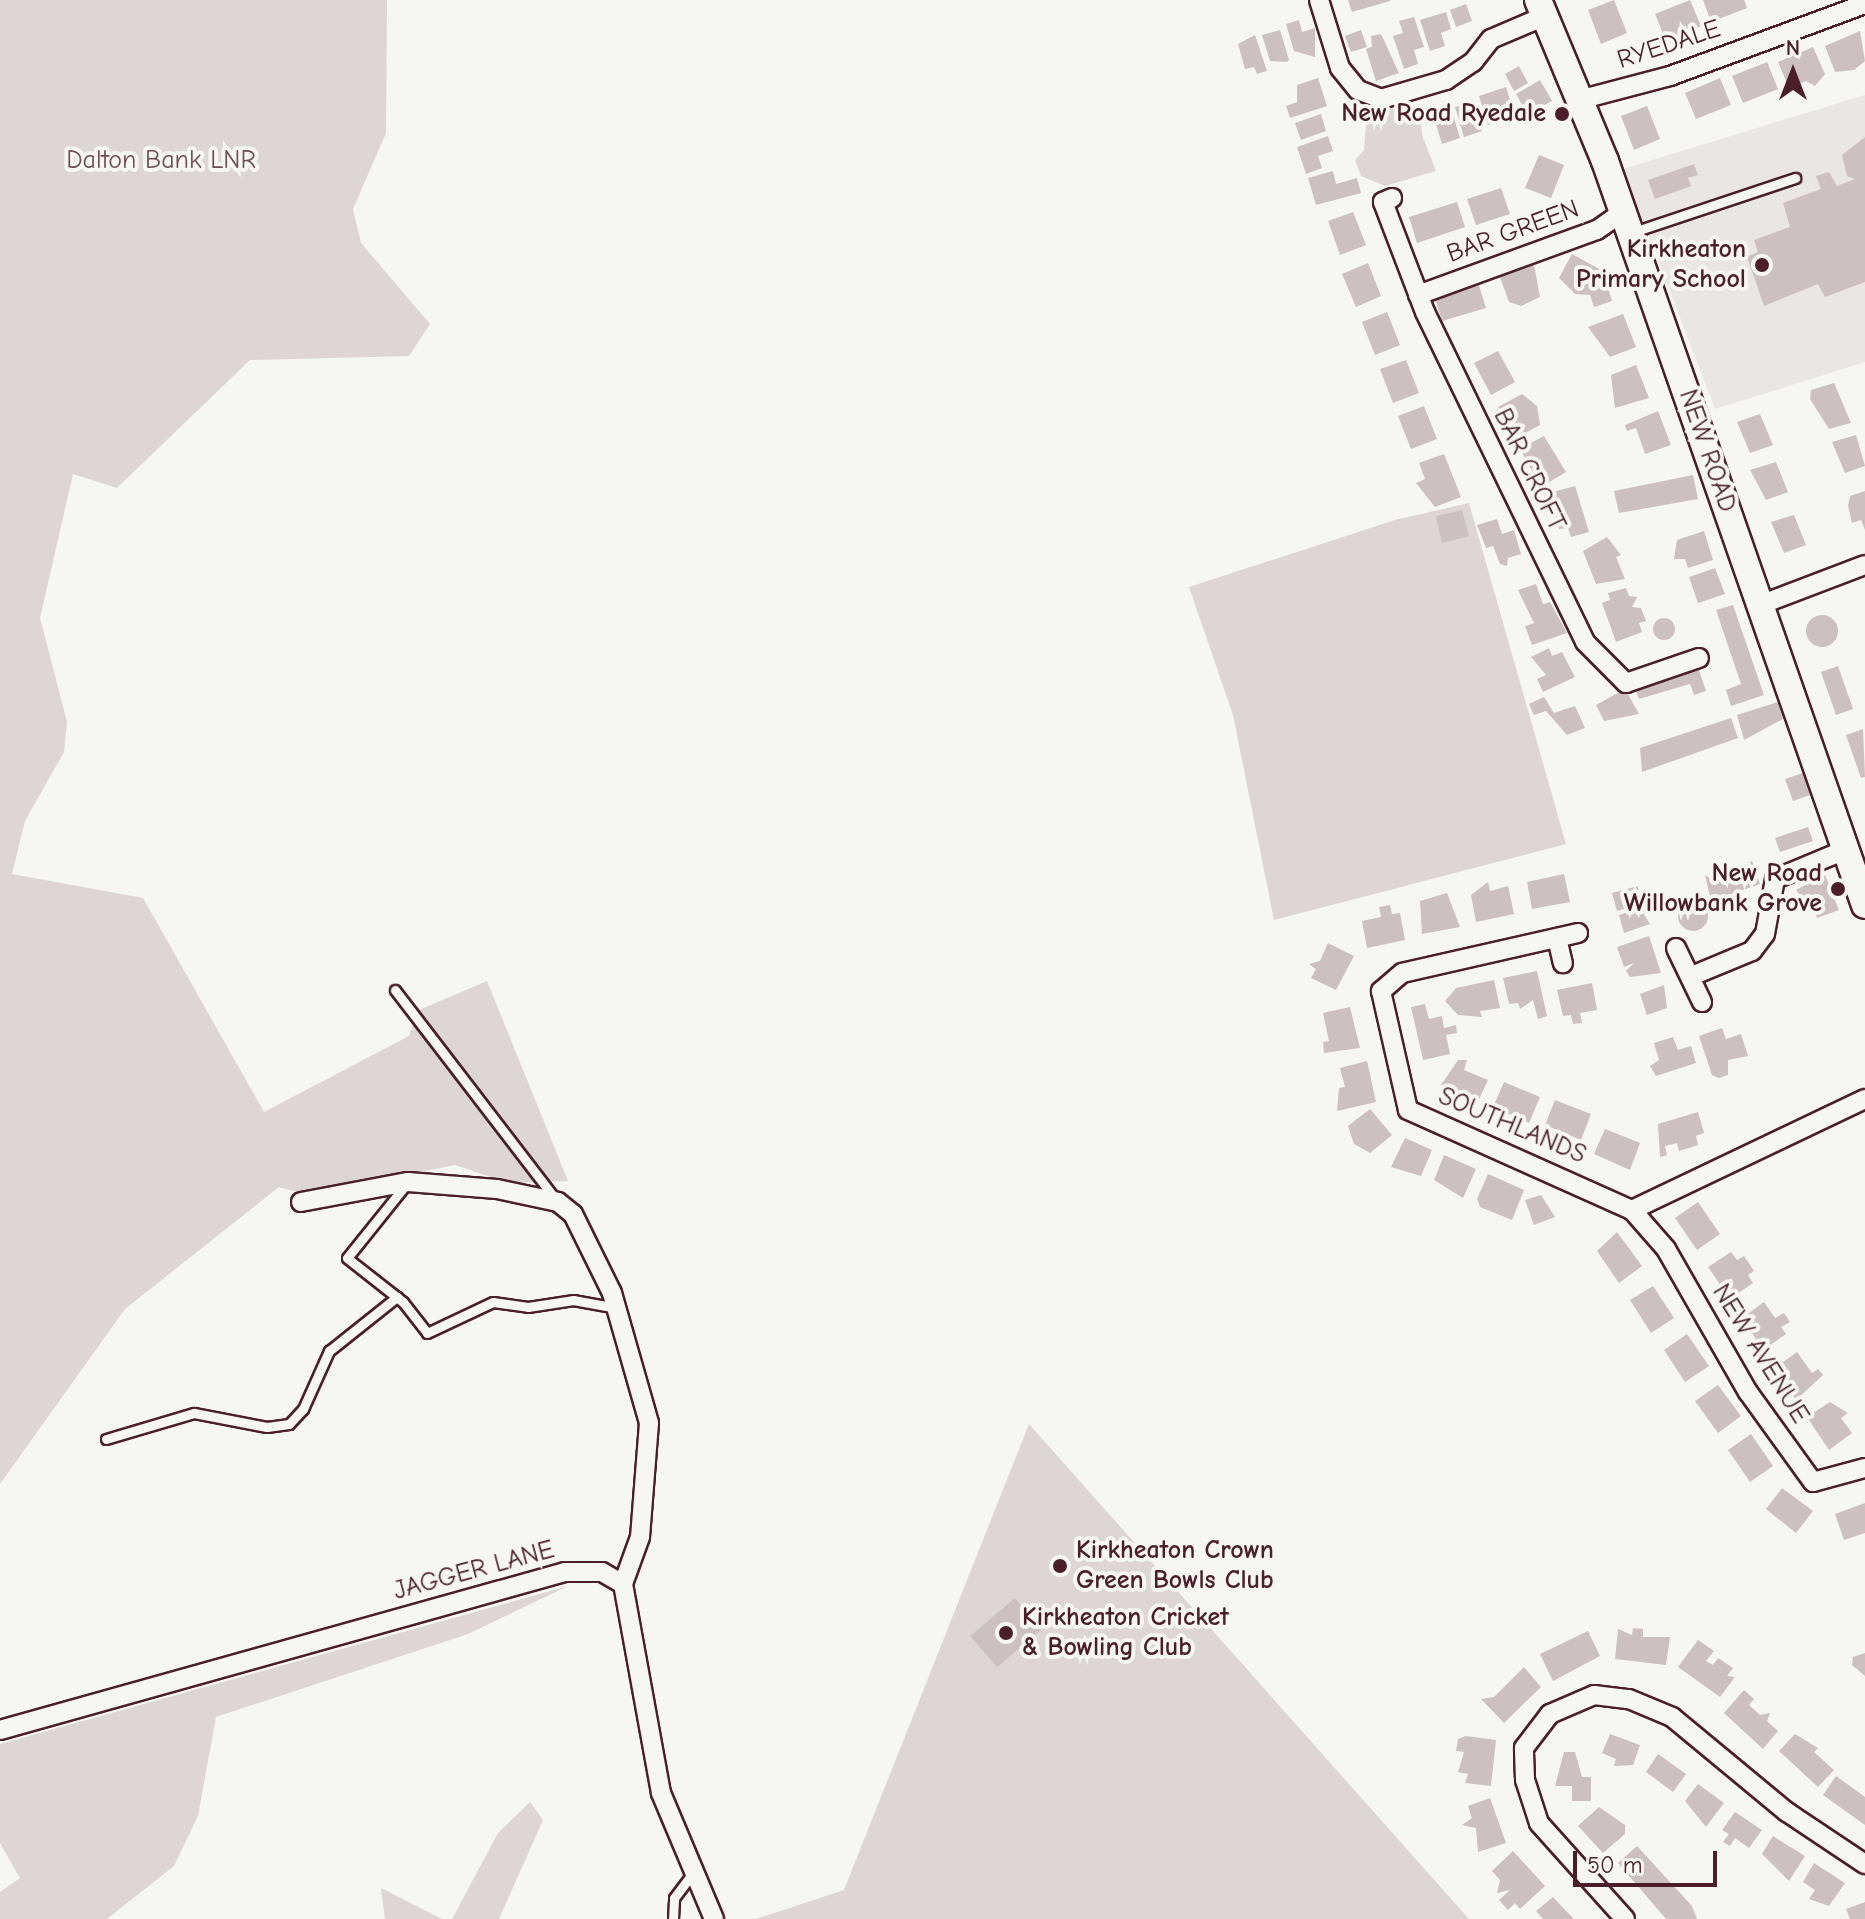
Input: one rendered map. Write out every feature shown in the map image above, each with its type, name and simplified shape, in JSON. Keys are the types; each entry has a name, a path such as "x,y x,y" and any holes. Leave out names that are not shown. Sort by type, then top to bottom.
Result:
{"street":[{"path":"1319,0 1340,68 1358,90 1381,99 1446,80 1473,62 1491,39 1542,8"},
{"name":"RYEDALE","path":"1579,100 1670,76 1865,4"},
{"name":"NEW ROAD","path":"1542,8 1626,223 1865,905"},
{"name":"BAR CROFT","path":"1392,198 1383,202 1418,295 1585,642 1626,683 1699,658"},
{"name":"BAR GREEN","path":"1418,295 1597,230 1626,223"},
{"path":"1760,605 1865,565"},
{"path":"1694,975 1752,951 1765,934 1775,879 1845,850"},
{"name":"SOUTHLANDS","path":"1578,933 1402,973 1381,991 1397,1078 1408,1110 1632,1210"},
{"path":"1557,938 1563,963"},
{"path":"1676,948 1694,975 1702,1002"},
{"path":"1632,1210 1865,1099"},
{"path":"301,1202 408,1182 497,1189 558,1202 584,1230 617,1308 649,1423 640,1537 623,1584 638,1649 646,1736 693,1873 714,1919"},
{"name":"NEW AVENUE","path":"1632,1210 1666,1249 1748,1392 1813,1482 1865,1468"},
{"name":"JAGGER LANE","path":"0,1730 565,1572 602,1572 623,1584"},
{"path":"1625,1919 1539,1823 1525,1780 1524,1748 1550,1714 1594,1695 1629,1699 1672,1717 1787,1812 1865,1864"}],"lane":[{"path":"1626,223 1795,178"},
{"path":"395,990 558,1202"},
{"path":"408,1182 348,1254 350,1262 397,1297 427,1333 493,1302 528,1307 573,1300 617,1308"},
{"path":"106,1439 194,1413 267,1427 289,1424 303,1409 329,1351 397,1297"},
{"path":"673,1919 674,1898 693,1873"}],"shaded area":[{"name":"Kirkheaton Primary School","path":"1865,95 1865,362 1715,409 1623,169"}],"green space":[{"name":"Dalton Bank LNR","path":"0,0 387,0 386,133 353,209 361,243 430,324 409,356 250,360 117,488 73,474 40,618 67,722 64,752 25,821 12,874 143,898 264,1112 409,1036 419,1010 487,981 568,1181 509,1183 455,1165 309,1195 279,1187 125,1309 0,1484"},
{"path":"1420,104 1422,135 1436,171 1385,186 1361,176 1355,160 1364,150 1367,113"},
{"path":"1469,503 1566,844 1274,920 1233,715 1189,587 1395,520"},
{"path":"1029,1424 1469,1919 756,1919 844,1890"},
{"path":"568,1586 468,1634 216,1717 198,1816 174,1866 107,1919 0,1919 0,1892 20,1878 0,1843 0,1744"},
{"path":"530,1802 543,1820 499,1919 452,1919 498,1833"},
{"path":"381,1888 442,1919 385,1919"}],"building":[{"path":"1348,0 1390,0 1390,1 1352,12"},
{"path":"1614,0 1627,33 1601,44 1588,10"},
{"path":"1690,0 1701,26 1666,41 1655,14"},
{"path":"1703,0 1744,0 1747,8 1711,22"},
{"path":"1466,4 1472,21 1456,27 1450,10"},
{"path":"1446,12 1451,29 1441,33 1445,46 1430,51 1420,20"},
{"path":"1414,17 1424,47 1414,50 1418,64 1404,69 1393,36 1403,33 1399,21"},
{"path":"1299,20 1302,32 1315,28 1315,57 1294,51 1286,24"},
{"path":"1280,30 1287,62 1270,61 1262,35"},
{"path":"1361,30 1367,47 1351,52 1345,36"},
{"path":"1860,31 1865,61 1854,70 1835,72 1825,46"},
{"path":"1381,34 1399,73 1376,81 1366,49 1372,47 1371,36"},
{"path":"1255,35 1267,71 1257,74 1254,67 1245,69 1238,44"},
{"path":"1813,47 1825,74 1815,86 1806,81 1789,88 1778,62"},
{"path":"1767,62 1778,89 1743,103 1732,76"},
{"path":"1519,66 1528,83 1514,91 1505,74"},
{"path":"1318,78 1327,106 1290,118 1286,106 1297,102 1297,85"},
{"path":"1720,78 1731,105 1696,119 1685,93"},
{"path":"1540,80 1552,101 1527,114 1516,94"},
{"path":"1506,87 1513,109 1506,112 1508,119 1488,125 1479,96"},
{"path":"1473,101 1482,131 1464,137 1455,107"},
{"path":"1647,106 1660,139 1634,150 1621,116"},
{"path":"1451,108 1460,138 1442,144 1433,114"},
{"path":"1321,114 1326,131 1301,140 1295,123"},
{"path":"1328,136 1333,151 1318,156 1322,168 1306,174 1297,147"},
{"path":"1865,137 1865,282 1825,297 1818,284 1764,306 1747,257 1758,252 1754,240 1790,227 1783,203 1821,189 1816,176 1829,172 1837,186 1855,179 1847,176 1842,155"},
{"path":"1539,155 1564,165 1551,198 1525,188"},
{"path":"1694,164 1698,175 1688,178 1691,186 1655,199 1648,180"},
{"path":"1333,171 1336,184 1357,178 1361,193 1316,205 1308,178"},
{"path":"1501,188 1510,214 1476,225 1467,199"},
{"path":"1457,202 1465,227 1417,243 1409,217"},
{"path":"1353,212 1366,245 1340,255 1328,221"},
{"path":"1572,254 1603,271 1612,301 1594,307 1590,295 1575,294 1559,278"},
{"path":"1368,263 1381,296 1356,307 1342,274"},
{"path":"1534,265 1540,297 1521,306 1509,302 1500,277"},
{"path":"1478,282 1486,308 1442,321 1434,295"},
{"path":"1387,312 1400,345 1375,355 1362,322"},
{"path":"1623,314 1636,347 1610,357 1588,327"},
{"path":"1498,351 1515,382 1491,395 1474,363"},
{"path":"1406,360 1419,393 1393,403 1380,369"},
{"path":"1636,365 1649,398 1615,408 1611,375"},
{"path":"1834,383 1851,423 1829,429 1810,399 1811,390"},
{"path":"1522,394 1537,406 1540,425 1516,438 1498,407"},
{"path":"1424,406 1437,439 1411,449 1398,416"},
{"path":"1658,411 1671,445 1645,454 1636,428 1627,431 1625,425"},
{"path":"1760,414 1773,445 1750,453 1737,422"},
{"path":"1856,435 1865,466 1845,473 1832,442"},
{"path":"1544,436 1566,472 1541,487 1520,449"},
{"path":"1444,454 1461,497 1435,507 1416,483 1425,479 1419,463"},
{"path":"1776,462 1788,492 1766,500 1750,470"},
{"path":"1693,475 1698,499 1619,513 1614,491"},
{"path":"1575,486 1589,532 1571,537 1568,528 1559,529 1549,493"},
{"path":"1865,491 1865,530 1861,520 1852,523 1848,506 1850,496"},
{"path":"1462,510 1469,536 1442,543 1436,516"},
{"path":"1794,515 1806,545 1784,553 1771,522"},
{"path":"1497,519 1502,534 1514,530 1521,554 1508,558 1507,566 1500,564 1493,546 1486,548 1477,525"},
{"path":"1704,531 1713,560 1688,568 1685,559 1674,559 1677,540"},
{"path":"1607,537 1621,555 1616,557 1625,579 1596,584 1583,551"},
{"path":"1715,568 1725,594 1698,603 1689,577"},
{"path":"1536,584 1543,604 1550,602 1567,633 1532,645 1525,626 1534,623 1518,590"},
{"path":"1626,588 1629,596 1637,597 1632,607 1641,608 1646,621 1639,623 1642,632 1616,642 1602,603 1610,600 1608,593"},
{"path":"1733,605 1764,695 1731,706 1726,690 1741,684 1716,610"},
{"path":"1822,615 1834,619 1838,631 1834,643 1822,647 1810,643 1806,631 1810,619"},
{"path":"1664,618 1672,621 1675,629 1672,637 1664,640 1656,637 1653,629 1656,621"},
{"path":"1549,648 1552,656 1562,652 1575,677 1543,692 1537,679 1546,675 1531,657"},
{"path":"1696,661 1706,691 1694,695 1690,684 1639,699 1634,685"},
{"path":"1838,666 1853,709 1836,715 1821,672"},
{"path":"1625,689 1639,714 1604,721 1596,705"},
{"path":"1544,697 1554,713 1575,706 1585,728 1567,735 1546,711 1534,715 1529,704"},
{"path":"1778,702 1783,719 1744,740 1737,715"},
{"path":"1731,718 1738,738 1642,772 1640,748"},
{"path":"1863,729 1865,777 1861,778 1846,735"},
{"path":"1803,773 1810,795 1793,801 1785,779"},
{"path":"1808,827 1813,841 1780,852 1775,838"},
{"path":"1752,861 1760,884 1711,901 1705,875 1714,881 1725,877 1724,869 1733,874"},
{"path":"1564,874 1570,902 1532,909 1527,882"},
{"path":"1825,875 1839,910 1817,918 1810,895 1801,897 1796,890"},
{"path":"1488,882 1490,891 1508,886 1514,914 1476,922 1471,895"},
{"path":"1638,886 1639,904 1617,911 1612,893"},
{"path":"1447,893 1460,927 1422,934 1420,901"},
{"path":"1693,901 1704,905 1708,916 1704,927 1693,931 1682,927 1678,916 1682,905"},
{"path":"1390,905 1392,914 1400,913 1405,940 1367,948 1362,921 1381,917 1379,907"},
{"path":"1640,908 1650,924 1624,933 1619,915"},
{"path":"1649,936 1661,973 1630,977 1626,971 1634,963 1624,967 1617,947"},
{"path":"1328,943 1354,956 1336,990 1311,978 1316,969 1309,964 1320,961"},
{"path":"1537,971 1547,1016 1538,1019 1533,1000 1520,1009 1518,1003 1509,1004 1503,978"},
{"path":"1494,980 1500,1008 1480,1011 1482,1017 1458,1015 1445,1001 1456,988"},
{"path":"1592,983 1597,1010 1580,1013 1582,1023 1573,1024 1571,1015 1563,1016 1557,990"},
{"path":"1664,985 1667,1008 1647,1015 1640,994"},
{"path":"1425,1004 1429,1019 1442,1016 1444,1028 1456,1025 1457,1033 1446,1035 1450,1054 1423,1060 1411,1007"},
{"path":"1350,1007 1360,1048 1324,1053 1323,1042 1329,1041 1323,1013"},
{"path":"1722,1028 1726,1039 1741,1034 1748,1056 1728,1060 1728,1075 1719,1078 1712,1075 1699,1036"},
{"path":"1673,1037 1678,1050 1691,1046 1696,1063 1656,1076 1650,1066 1659,1060 1654,1043"},
{"path":"1458,1060 1467,1060 1464,1070 1488,1080 1476,1106 1441,1085"},
{"path":"1367,1061 1376,1102 1337,1111 1339,1088 1345,1087 1340,1068"},
{"path":"1504,1082 1540,1097 1529,1123 1493,1107"},
{"path":"1555,1100 1591,1114 1581,1140 1545,1125"},
{"path":"1370,1109 1392,1135 1370,1153 1354,1144 1348,1126"},
{"path":"1698,1112 1704,1133 1696,1136 1698,1145 1679,1151 1677,1143 1665,1146 1667,1155 1660,1157 1658,1124"},
{"path":"1605,1129 1640,1143 1630,1170 1594,1154"},
{"path":"1405,1138 1432,1150 1421,1176 1391,1167"},
{"path":"1444,1155 1476,1169 1463,1198 1434,1180"},
{"path":"1488,1174 1524,1190 1512,1220 1480,1207 1477,1199"},
{"path":"1541,1195 1555,1217 1534,1225 1525,1200"},
{"path":"1698,1202 1720,1234 1697,1250 1675,1218"},
{"path":"1617,1232 1642,1266 1619,1283 1597,1251"},
{"path":"1731,1252 1737,1260 1744,1256 1754,1271 1748,1275 1753,1283 1730,1299 1708,1267"},
{"path":"1653,1286 1674,1318 1651,1333 1630,1300"},
{"path":"1764,1302 1775,1318 1784,1313 1790,1322 1781,1327 1786,1334 1763,1350 1742,1318"},
{"path":"1687,1334 1709,1366 1685,1382 1664,1350"},
{"path":"1797,1352 1812,1373 1818,1369 1823,1375 1796,1400 1775,1368"},
{"path":"1718,1385 1741,1416 1718,1433 1695,1401"},
{"path":"1830,1402 1848,1413 1841,1418 1852,1433 1829,1450 1807,1417"},
{"path":"1751,1434 1773,1466 1750,1482 1728,1450"},
{"path":"1782,1488 1813,1511 1796,1533 1766,1509"},
{"path":"1865,1503 1865,1533 1844,1540 1835,1514"},
{"name":"Kirkheaton Cricket & Bowling Club","path":"1015,1598 1041,1630 997,1667 970,1636"},
{"path":"1633,1628 1643,1629 1643,1637 1670,1637 1666,1665 1615,1659 1618,1629 1632,1635"},
{"path":"1588,1631 1600,1656 1553,1681 1540,1654"},
{"path":"1698,1640 1714,1651 1706,1661 1713,1665 1718,1658 1733,1668 1727,1676 1735,1677 1720,1697 1678,1667"},
{"path":"1865,1653 1865,1676 1852,1665 1853,1657"},
{"path":"1524,1667 1541,1687 1504,1723 1481,1699 1494,1697"},
{"path":"1744,1690 1754,1699 1749,1705 1760,1715 1770,1713 1767,1721 1778,1731 1763,1749 1724,1713"},
{"path":"1610,1734 1640,1745 1633,1765 1614,1766 1616,1759 1602,1753"},
{"path":"1795,1734 1818,1748 1814,1752 1834,1770 1818,1787 1779,1751"},
{"path":"1466,1736 1496,1740 1491,1786 1465,1783 1468,1774 1458,1772 1464,1752 1456,1751 1458,1739"},
{"path":"1564,1752 1575,1752 1582,1777 1591,1777 1591,1801 1572,1801 1572,1786 1555,1786"},
{"path":"1658,1754 1686,1774 1673,1792 1646,1772"},
{"path":"1836,1776 1865,1797 1865,1825 1823,1795"},
{"path":"1698,1784 1724,1803 1706,1827 1685,1801"},
{"path":"1490,1798 1506,1843 1478,1852 1476,1828 1462,1825 1472,1818 1468,1806"},
{"path":"1599,1807 1625,1825 1625,1834 1603,1853 1578,1826"},
{"path":"1735,1812 1762,1830 1749,1848 1735,1838 1730,1846 1723,1842 1729,1834 1722,1830"},
{"path":"1773,1836 1805,1856 1789,1881 1762,1854"},
{"path":"1637,1846 1692,1906 1697,1919 1666,1919 1618,1863"},
{"path":"1513,1851 1545,1886 1520,1909 1515,1903 1508,1910 1499,1900 1510,1890 1497,1893 1500,1880 1492,1871"},
{"path":"1814,1863 1845,1883 1829,1906 1809,1899 1815,1890 1803,1882"},
{"path":"1553,1897 1574,1919 1543,1919 1536,1911"},
{"path":"1865,1902 1865,1919 1850,1919 1846,1909"}],"place":[{"name":"New Road Ryedale","path":"1562,114"},
{"name":"Kirkheaton Primary School","path":"1762,265"},
{"name":"New Road Willowbank Grove","path":"1838,889"},
{"name":"Kirkheaton Crown Green Bowls Club","path":"1060,1566"},
{"name":"Kirkheaton Cricket & Bowling Club","path":"1006,1633"}]}
